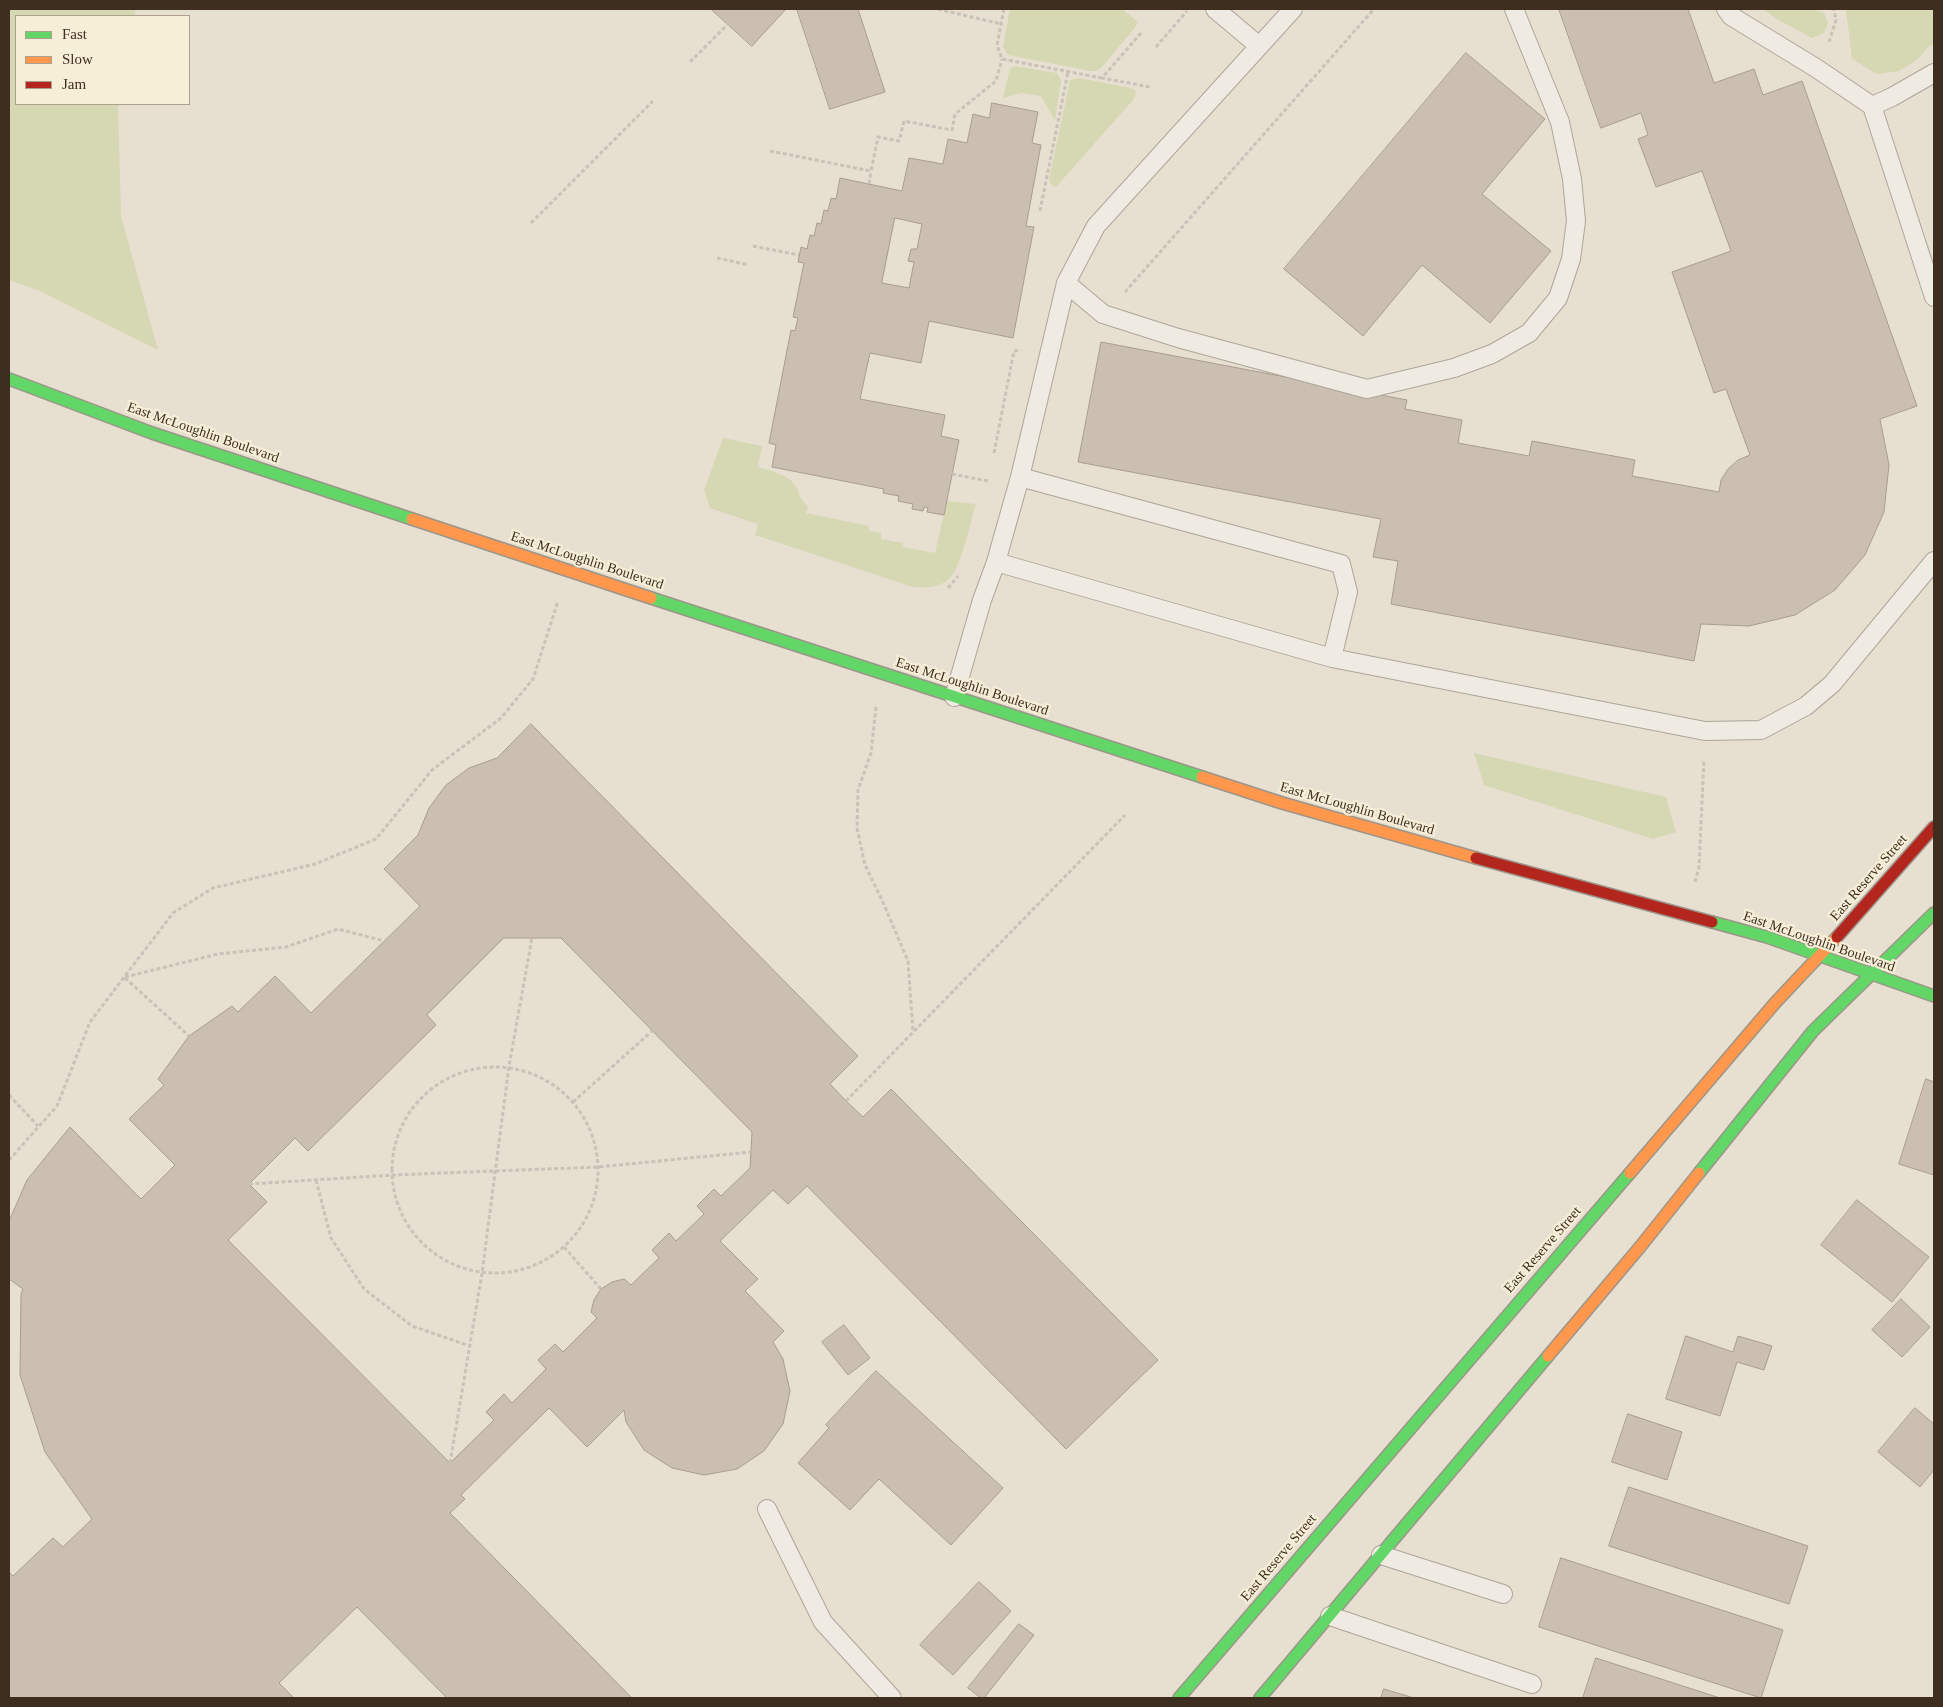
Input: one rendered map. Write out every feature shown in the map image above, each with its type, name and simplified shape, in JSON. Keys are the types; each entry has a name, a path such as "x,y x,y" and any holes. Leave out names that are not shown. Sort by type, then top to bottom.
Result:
{"street":[{"name":"East McLoughlin Boulevard","path":"9,378 152,433 1282,803 1688,917 1767,937 1870,975 1934,996"},
{"name":"East Reserve Street","path":"1179,1698 1756,1025 1818,956 1862,912 1934,827"},
{"path":"1260,1698 1640,1247 1812,1031 1934,913"}],"lane":[{"path":"1216,9 1259,46"},
{"path":"954,697 1020,477 1066,283 1096,226 1293,9"},
{"path":"1066,283 1103,314 1178,338 1367,389 1454,368 1492,354 1528,333 1558,298 1571,259 1576,221 1572,179 1560,122 1514,9"},
{"path":"1726,9 1731,16 1816,68 1872,106 1934,297"},
{"path":"1872,106 1934,73"},
{"path":"1020,477 1341,564 1348,592 1332,658"},
{"path":"996,562 1332,658 1705,731 1761,730 1806,706 1832,684 1934,561"},
{"path":"767,1508 823,1622 892,1698"},
{"path":"1381,1556 1503,1594"},
{"path":"1330,1616 1532,1684"}],"path":[{"path":"938,9 1001,24"},
{"path":"868,184 878,136 900,141 904,120 952,130 955,114 996,81 1002,59 997,45 1004,9"},
{"path":"1156,47 1189,9"},
{"path":"1103,314 1126,291 1374,9"},
{"path":"1816,68 1827,46 1836,20 1834,9"},
{"path":"690,62 728,24"},
{"path":"1102,78 1142,34"},
{"path":"1002,59 1150,87"},
{"path":"1040,212 1068,72"},
{"path":"531,223 653,101"},
{"path":"770,151 871,171"},
{"path":"753,246 799,255"},
{"path":"717,258 749,265"},
{"path":"994,453 1014,351 1051,345"},
{"path":"987,488 990,472"},
{"path":"952,474 988,481"},
{"path":"9,1160 57,1106 90,1022 173,914 213,888 315,864 376,838 432,770 501,718 532,679 568,570"},
{"path":"948,588 960,573"},
{"path":"877,701 871,753 858,790 857,828 865,865 908,961 913,1032"},
{"path":"1688,917 1699,866 1705,731"},
{"path":"846,1101 1125,815"},
{"path":"124,978 218,954 286,947 338,929 384,941"},
{"path":"450,1464 482,1273 509,1066 532,938"},
{"path":"124,978 189,1036"},
{"path":"573,1102 652,1030"},
{"path":"509,1066 547,1080 573,1102 578,1106 596,1142 599,1183 586,1222 559,1252 523,1271 482,1273 444,1260 413,1234 395,1197 392,1157 405,1118 432,1087 468,1070 509,1066"},
{"path":"9,1095 38,1126"},
{"path":"249,1184 393,1175 598,1167 751,1152"},
{"path":"316,1180 331,1238 364,1289 412,1326 470,1346"},
{"path":"564,1247 601,1289"}],"green space":[{"path":"9,9 136,9 134,15 15,15 15,105 118,105 121,216 158,350 40,291 9,280"},
{"path":"1010,9 1122,9 1138,22 1101,68 1091,71 1008,55 1003,47"},
{"path":"1762,9 1813,9 1824,13 1828,23 1824,33 1812,38"},
{"path":"1846,9 1934,9 1934,44 1929,46 1917,60 1899,71 1877,74 1852,59"},
{"path":"1015,66 1057,73 1061,81 1055,121 1041,96 1021,93 1003,98 1010,68"},
{"path":"1079,78 1131,88 1136,91 1134,99 1056,187 1051,185 1049,180 1070,80"},
{"path":"723,438 762,446 758,467 778,473 792,481 800,497 808,506 806,513 869,526 869,531 881,533 881,539 903,543 902,547 935,553 947,501 976,504 962,554 954,572 950,578 937,586 913,587 755,535 758,524 710,508 704,490"},
{"path":"1474,753 1666,797 1676,832 1653,839 1484,785"}],"building":[{"path":"711,9 786,9 752,46"},
{"path":"797,9 858,9 885,92 830,109"},
{"path":"1559,9 1688,9 1714,83 1754,69 1763,95 1802,81 1917,406 1880,419 1889,465 1884,512 1865,555 1835,590 1795,615 1749,626 1701,624 1694,661 1391,604 1398,561 1373,557 1381,519 1078,462 1101,342 1407,400 1405,409 1462,420 1458,443 1529,456 1532,441 1635,460 1632,476 1719,492 1721,480 1728,469 1738,460 1750,455 1726,389 1714,393 1672,272 1731,251 1702,171 1656,187 1638,139 1648,135 1641,113 1601,128"},
{"path":"1466,53 1545,119 1482,194 1551,251 1490,323 1422,265 1363,336 1284,269"},
{"path":"992,103 1038,112 1032,143 1041,145 1026,226 1034,227 1013,338 929,321 921,363 870,353 860,399 945,415 941,436 959,440 944,515 927,512 928,508 924,507 923,511 912,509 913,504 898,501 899,496 883,493 884,489 772,467 776,445 769,443 791,330 795,331 798,318 793,317 804,263 798,262 801,247 807,249 810,235 814,236 817,223 821,224 824,210 828,211 831,198 836,199 840,178 902,191 909,158 943,164 948,139 967,143 973,114 989,118","holes":["895,218 922,224 917,249 911,249 908,261 914,262 909,288 882,283"]},
{"path":"531,724 858,1056 830,1084 846,1101 863,1117 891,1089 1158,1360 1066,1449 807,1186 788,1204 773,1190 720,1241 758,1279 745,1291 784,1331 773,1342 783,1359 790,1391 783,1424 764,1451 737,1469 704,1475 672,1468 644,1450 626,1422 624,1410 587,1447 549,1408 461,1495 465,1499 450,1513 632,1698 447,1698 357,1607 279,1683 294,1698 9,1698 9,1572 13,1576 53,1538 63,1547 92,1519 45,1452 20,1375 21,1294 23,1289 9,1279 9,1221 27,1180 70,1127 141,1199 175,1165 129,1119 164,1085 158,1079 189,1036 232,1006 238,1012 275,976 311,1013 420,906 384,869 418,835 429,808 446,785 469,768 497,758","holes":["504,938 561,938 752,1132 750,1168 721,1196 714,1189 697,1206 704,1214 676,1241 669,1233 652,1250 659,1258 631,1285 624,1279 612,1282 601,1289 594,1300 591,1312 597,1318 563,1352 555,1344 538,1360 546,1369 512,1403 504,1394 486,1412 494,1420 450,1463 228,1240 267,1202 249,1184 295,1138 308,1151 436,1025 427,1015"]},
{"path":"1926,1079 1934,1082 1934,1175 1899,1164"},
{"path":"1857,1200 1929,1257 1892,1302 1821,1245"},
{"path":"1901,1299 1930,1327 1902,1357 1872,1330"},
{"path":"844,1325 870,1358 848,1375 822,1342"},
{"path":"1686,1336 1733,1352 1738,1336 1772,1346 1764,1370 1737,1362 1720,1416 1666,1399"},
{"path":"876,1371 1003,1488 951,1545 879,1479 850,1510 798,1463 829,1428 826,1425"},
{"path":"1915,1408 1934,1424 1934,1470 1920,1487 1878,1452"},
{"path":"1628,1414 1682,1432 1667,1480 1612,1462"},
{"path":"1629,1487 1808,1546 1789,1604 1609,1546"},
{"path":"1561,1558 1783,1630 1761,1698 1539,1627"},
{"path":"979,1582 1011,1611 953,1675 920,1645"},
{"path":"1019,1624 1034,1635 984,1698 981,1698 968,1688"},
{"path":"1596,1658 1720,1698 1583,1698"},
{"path":"1384,1689 1414,1698 1381,1698"}],"traffic: fast":[{"path":"9,379 152,433 412,519"},
{"path":"651,598 1202,777"},
{"path":"1699,1173 1813,1031 1934,913"},
{"path":"1712,922 1767,937 1934,996"},
{"path":"1179,1698 1630,1173"},
{"path":"1260,1698 1548,1356"}],"traffic: slow":[{"path":"412,519 651,598"},
{"path":"1202,777 1282,803 1476,858"},
{"path":"1630,1173 1775,1003 1837,937"},
{"path":"1548,1356 1640,1247 1699,1173"}],"traffic: jam":[{"path":"1837,937 1934,827"},
{"path":"1476,858 1712,922"}]}
